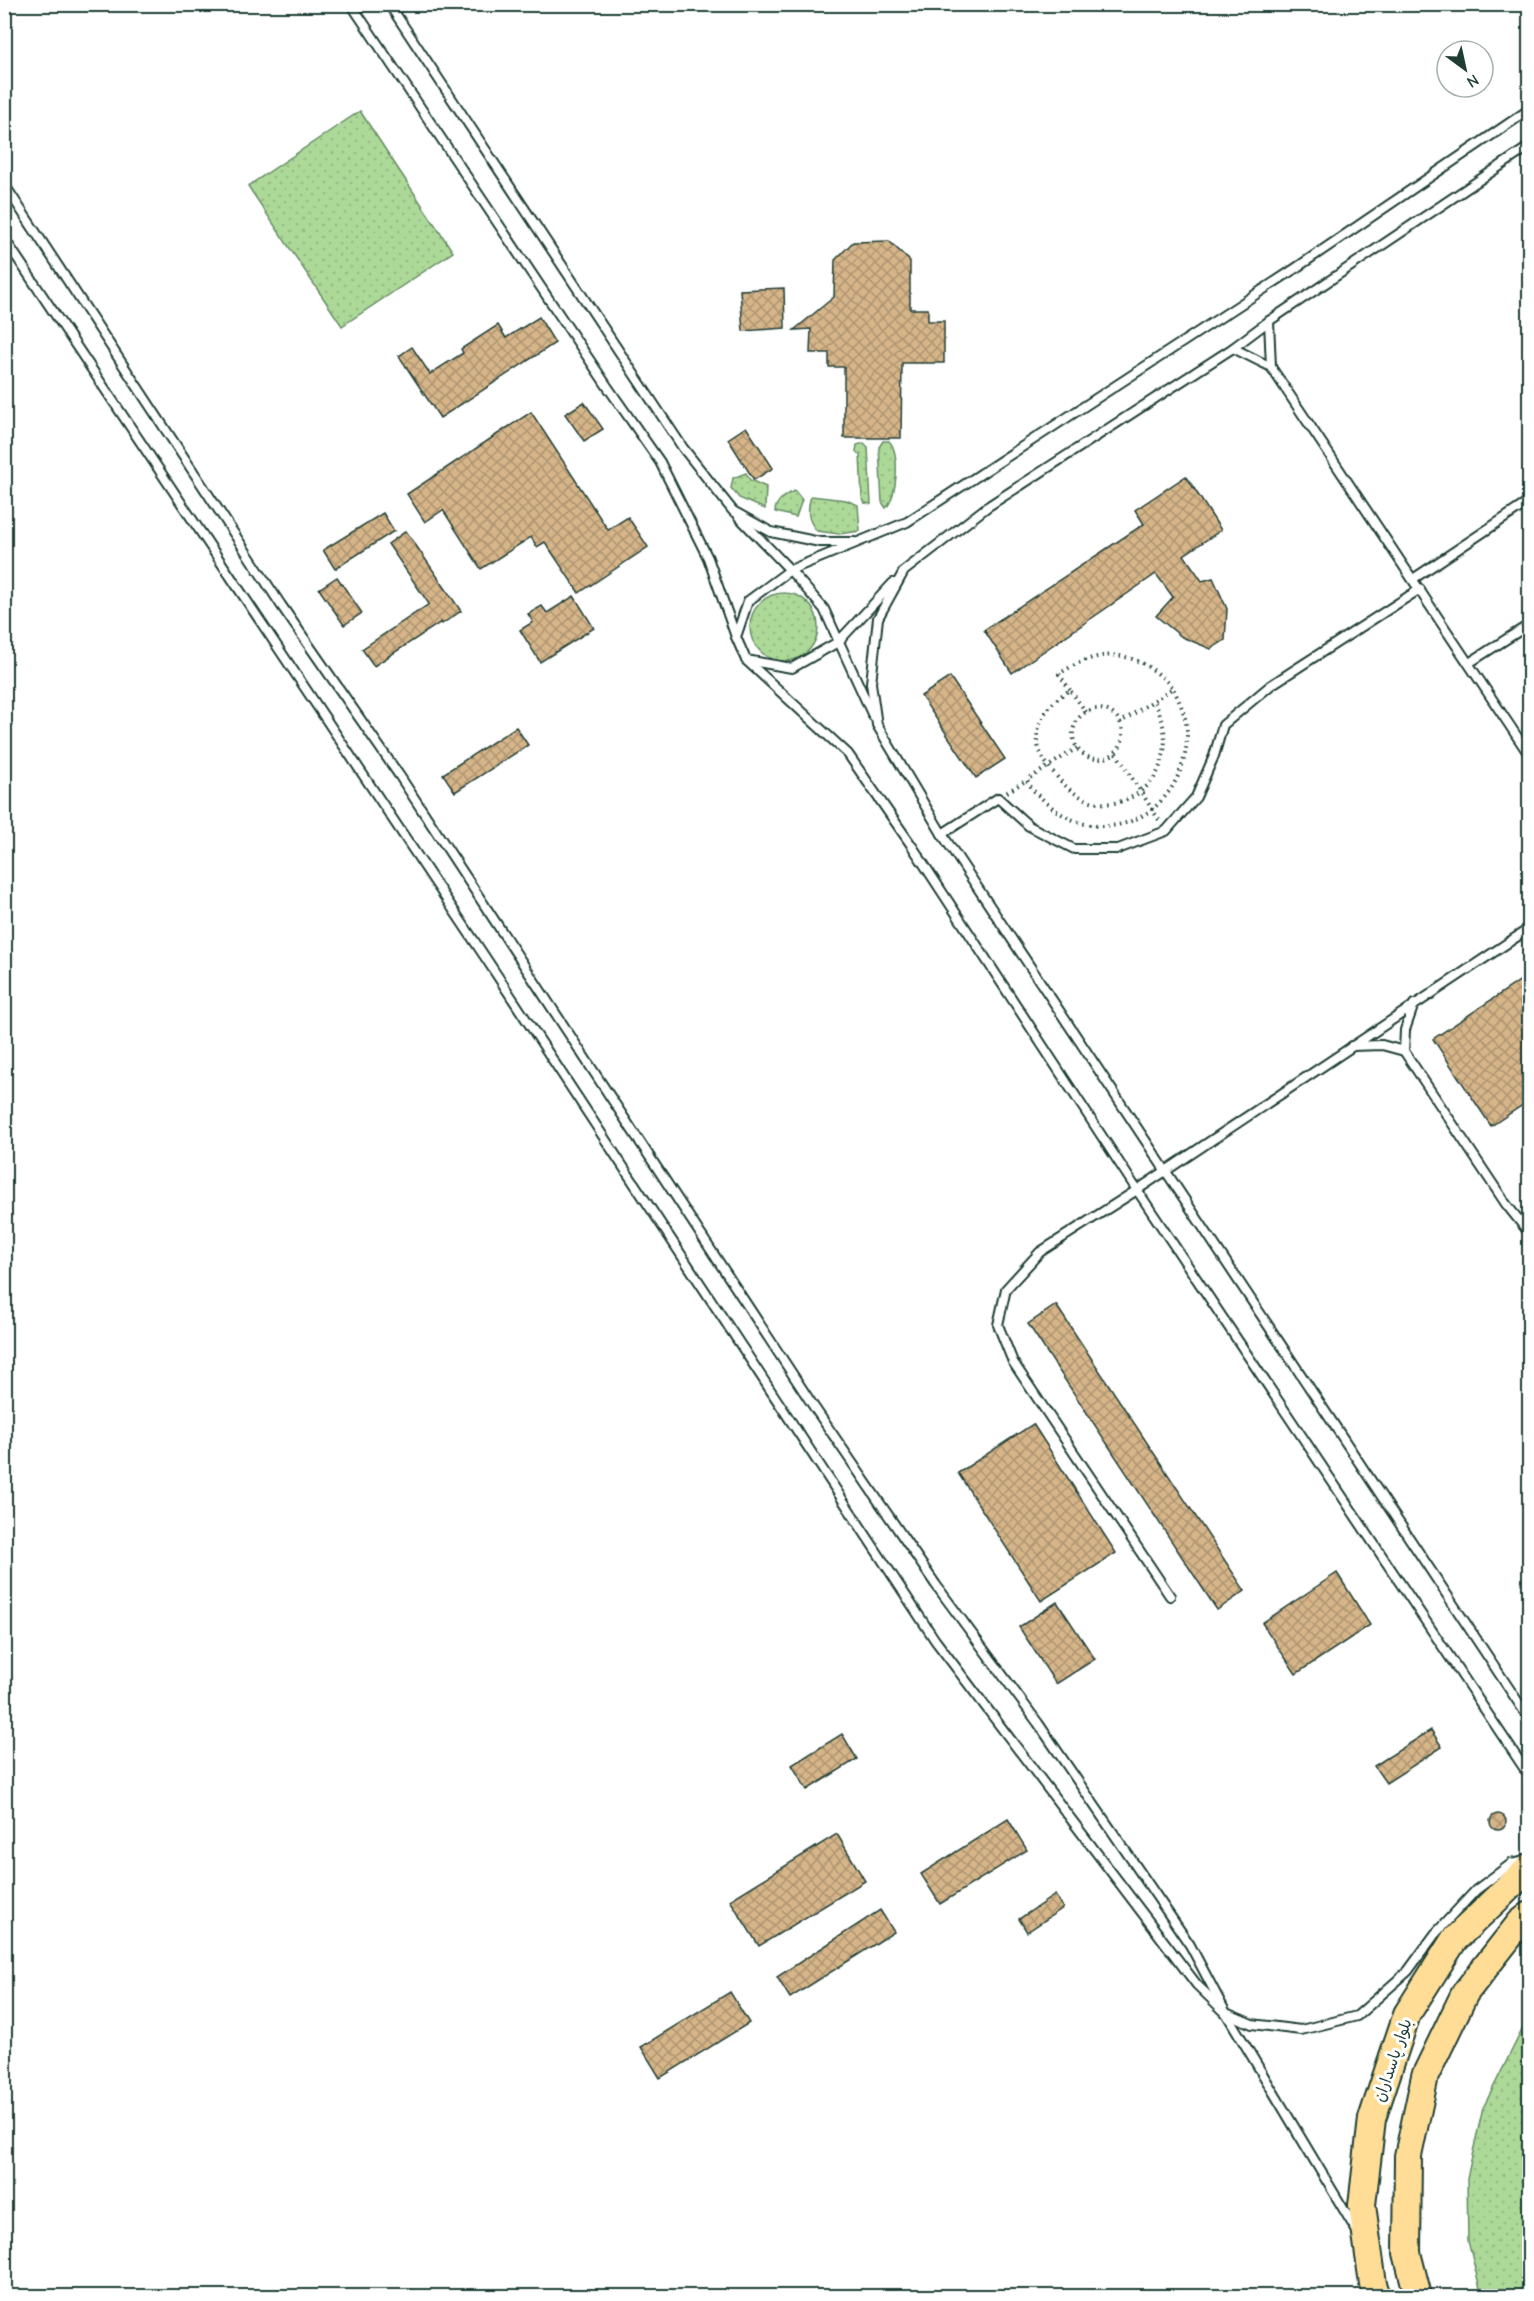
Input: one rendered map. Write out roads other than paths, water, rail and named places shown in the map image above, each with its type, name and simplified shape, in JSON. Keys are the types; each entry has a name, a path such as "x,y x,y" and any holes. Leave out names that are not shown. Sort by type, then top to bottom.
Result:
{"highway":[{"name":"بلوار پاسداران","path":"1377,2296 1373,2283 1362,2205 1372,2119 1407,2014 1454,1940 1530,1867"},
{"path":"1418,2296 1407,2253 1408,2156 1425,2076 1465,1993 1520,1923 1530,1916"}],"lane":[{"path":"351,4 660,462 708,558 746,660 848,754 912,846 1137,1190 1530,1777"},
{"path":"389,4 683,448 733,511 824,609 877,725 942,834 1530,1720"},
{"path":"736,637 748,601 790,570 907,522 1296,268 1530,109"},
{"path":"746,660 792,668 838,642 904,571 987,507 1233,348 1269,321 1530,146"},
{"path":"4,184 281,605 399,775 814,1407 936,1585 1038,1723 1190,1945 1226,2013 1369,2252"},
{"path":"4,238 492,967 935,1640 1197,1985 1226,2013 1252,2024 1301,2030 1357,2016 1408,1971 1435,1934 1476,1890 1511,1864 1530,1861"},
{"path":"1269,321 1271,367"},
{"path":"1233,348 1271,367 1530,756"},
{"path":"1413,579 1530,501"},
{"path":"733,511 771,532 820,542 860,542"},
{"path":"877,725 871,683 878,618 904,571"},
{"path":"942,834 998,798 1029,826 1074,849 1118,849 1166,831 1196,797 1214,756 1223,725 1271,685 1420,589"},
{"path":"1469,663 1530,624"},
{"path":"1170,1596 1013,1362 998,1325 1006,1289 1040,1252 1530,928"},
{"path":"1414,1004 1405,1030 1404,1050 1506,1204 1530,1234"},
{"path":"1351,1046 1382,1045 1404,1050"}]}
